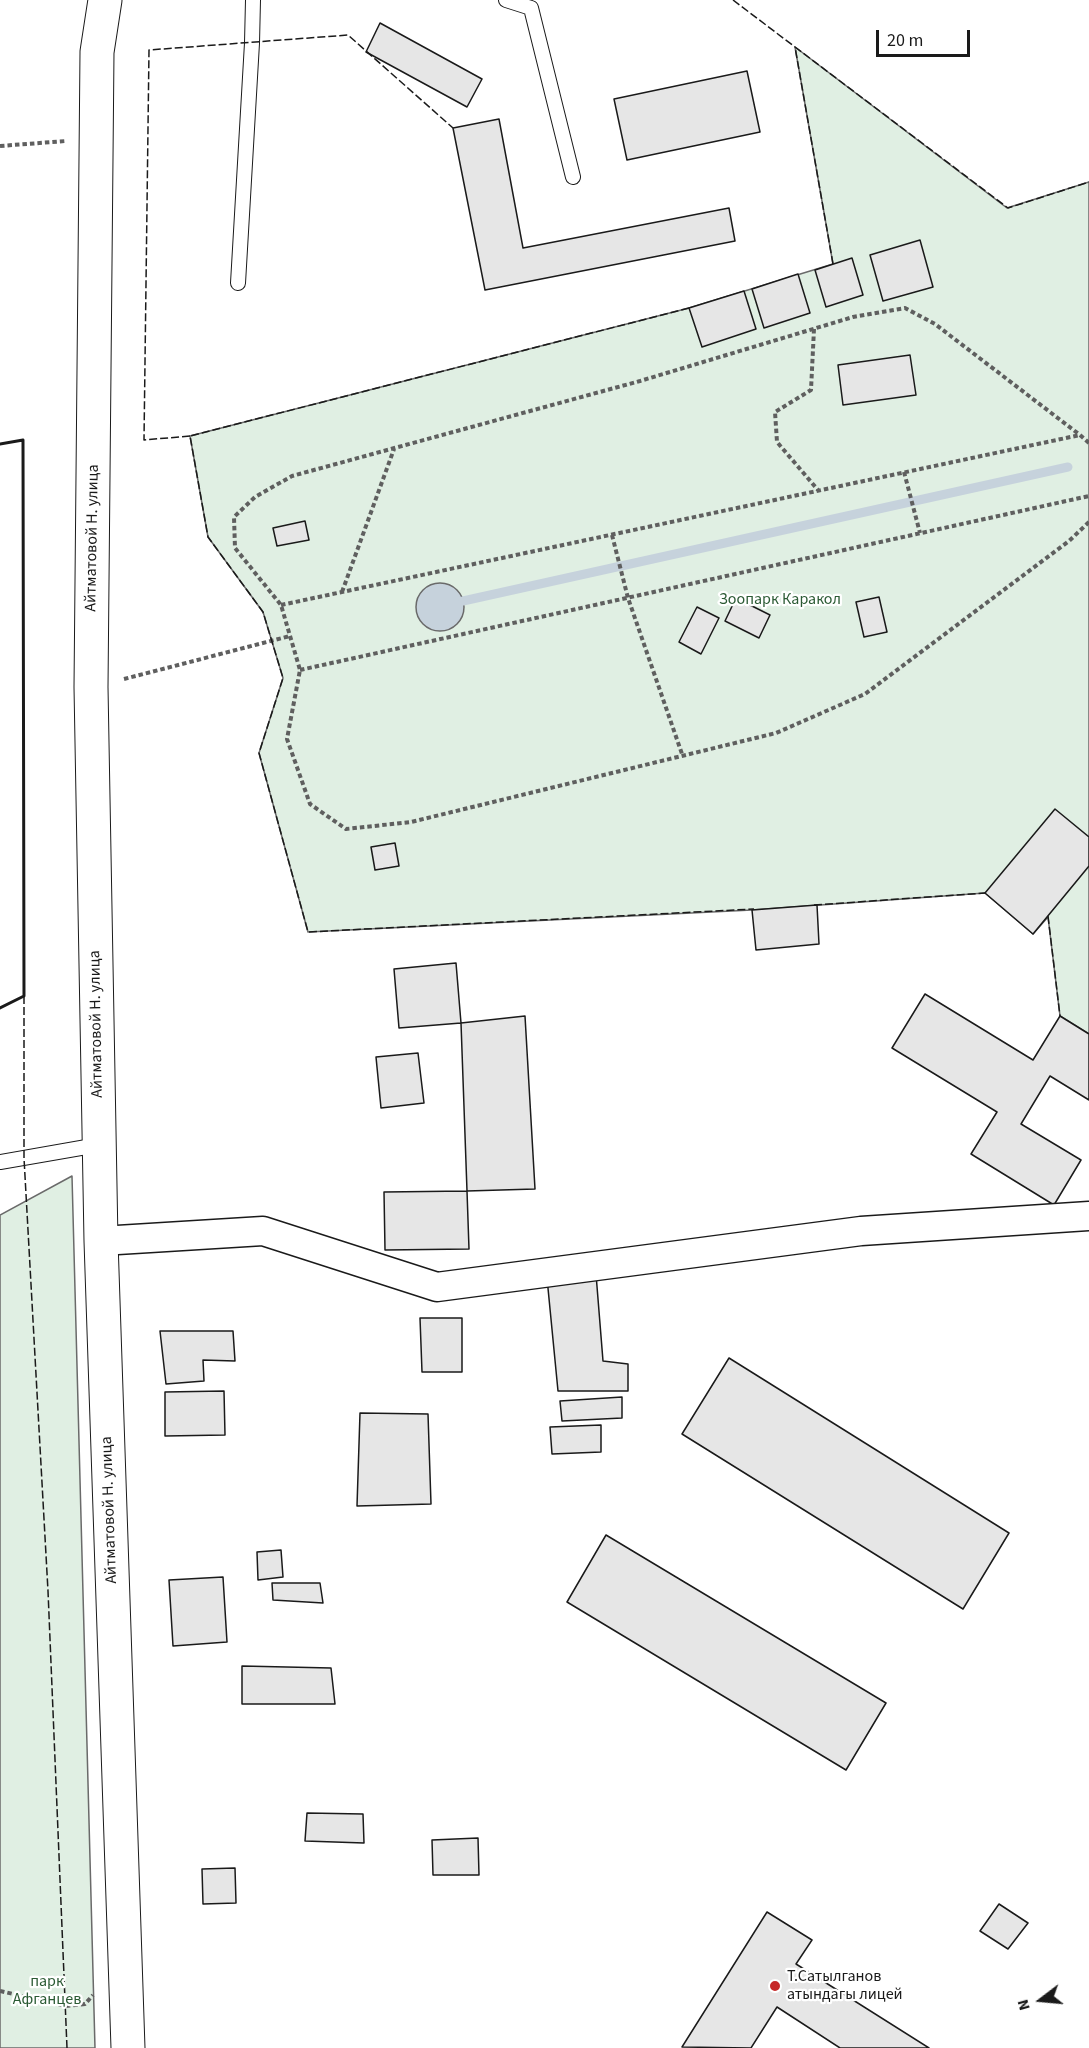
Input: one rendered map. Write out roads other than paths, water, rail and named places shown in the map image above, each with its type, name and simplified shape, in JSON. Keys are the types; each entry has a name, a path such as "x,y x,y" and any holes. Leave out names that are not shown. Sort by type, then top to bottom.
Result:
{"main road":[{"name":"Айтматовой Н. улица","path":"105,0 97,52 91,687 101,1241 128,2048"}],"street":[{"path":"101,1241 263,1231 437,1287 861,1231 1089,1216"}],"lane":[{"path":"238,283 253,0"},
{"path":"506,0 531,8 573,177"},
{"path":"0,1162 99,1145"}],"waterway":[{"path":"463,601 1068,467"}],"place":[{"name":"Т.Сатылганов атындагы лицей","path":"775,1986"}],"park label":[{"name":"Зоопарк Каракол","path":"780,600"},
{"name":"парк Афганцев","path":"47,1991"}]}
